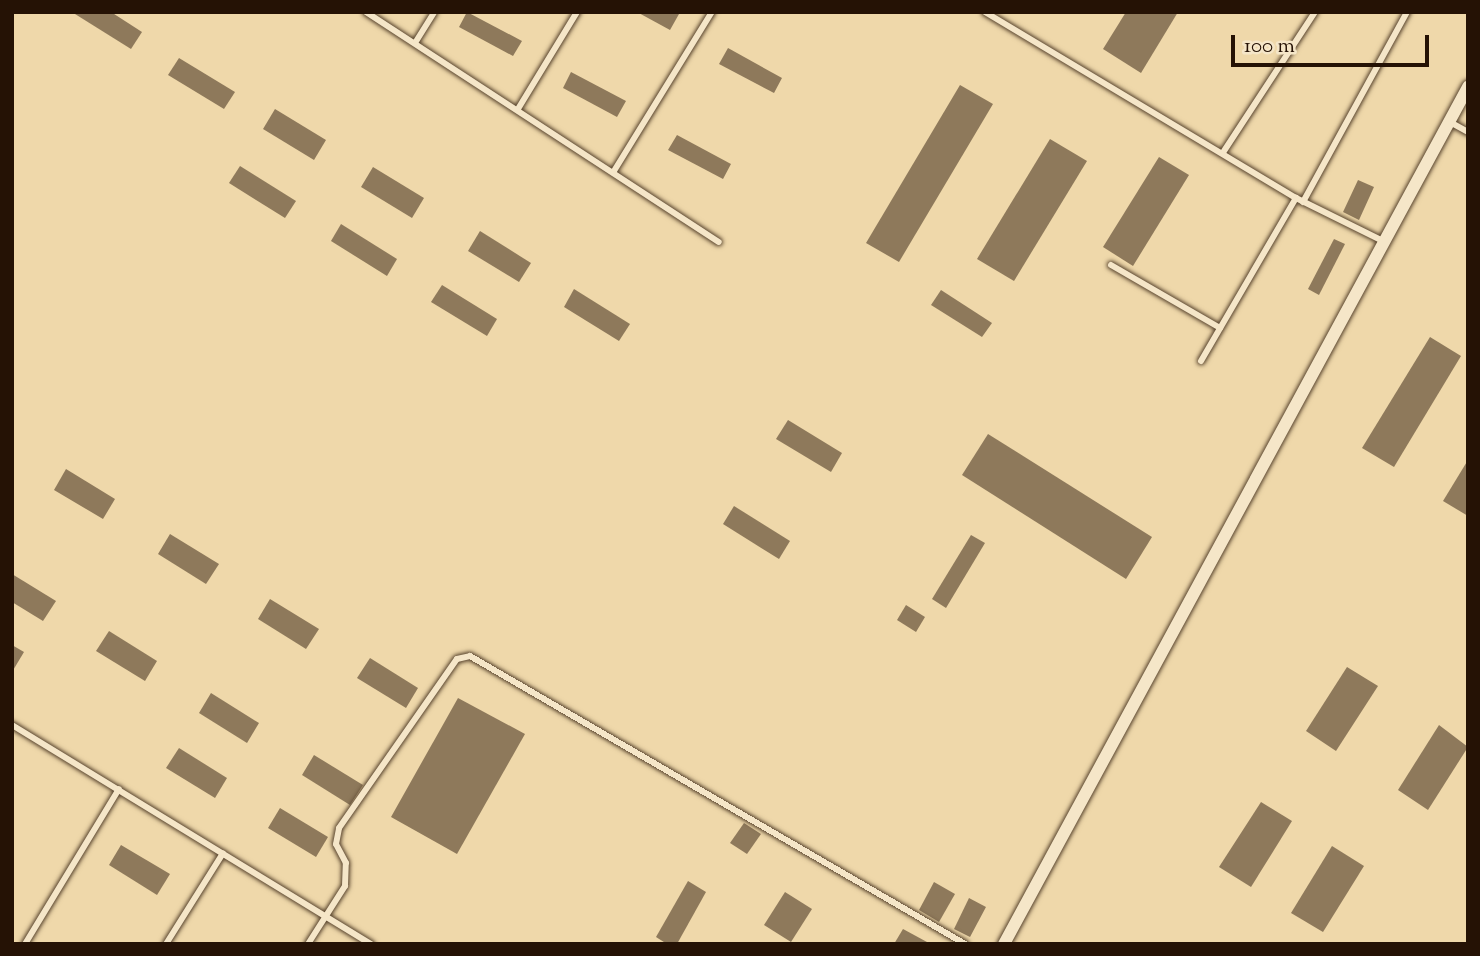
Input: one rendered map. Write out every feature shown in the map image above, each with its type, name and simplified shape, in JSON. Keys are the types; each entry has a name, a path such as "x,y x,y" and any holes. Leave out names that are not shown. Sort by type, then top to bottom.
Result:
{"street":[{"path":"1004,944 1382,241 1468,87"}],"lane":[{"path":"366,12 614,171 719,242"},
{"path":"415,43 434,12"},
{"path":"518,109 577,12"},
{"path":"614,171 712,12"},
{"path":"985,12 1224,152 1296,198 1382,241"},
{"path":"1224,152 1315,12"},
{"path":"1303,202 1407,12"},
{"path":"1450,122 1468,132"},
{"path":"1201,361 1296,198"},
{"path":"1111,265 1220,328"},
{"path":"308,944 348,875 336,844 339,828 457,659 470,656 965,944"},
{"path":"13,729 119,789 371,944"},
{"path":"25,944 119,789"},
{"path":"166,944 223,853"}],"building":[{"path":"111,12 142,32 131,49 75,14"},
{"path":"467,12 522,41 513,56 459,27"},
{"path":"637,12 675,12 679,14 670,30"},
{"path":"1126,12 1178,12 1141,73 1103,49"},
{"path":"728,48 782,78 774,93 719,64"},
{"path":"179,58 235,92 224,109 168,75"},
{"path":"571,72 626,101 617,117 563,88"},
{"path":"960,85 993,104 899,262 866,243"},
{"path":"275,109 326,140 314,160 263,129"},
{"path":"677,135 731,164 723,179 668,150"},
{"path":"1050,139 1087,161 1014,281 977,259"},
{"path":"1159,157 1189,175 1133,266 1103,247"},
{"path":"240,166 296,201 285,218 229,183"},
{"path":"373,167 424,198 412,218 361,187"},
{"path":"1358,180 1374,187 1359,220 1343,212"},
{"path":"341,224 397,259 387,276 331,241"},
{"path":"480,231 531,263 519,282 468,251"},
{"path":"1334,239 1345,244 1319,295 1308,289"},
{"path":"442,285 497,319 487,336 431,302"},
{"path":"574,289 630,324 619,341 564,307"},
{"path":"941,290 992,323 982,337 931,305"},
{"path":"1430,337 1461,356 1394,467 1362,448"},
{"path":"788,420 842,453 831,472 776,439"},
{"path":"988,434 1152,537 1126,579 962,475"},
{"path":"1468,460 1468,516 1443,501"},
{"path":"66,469 115,499 103,519 54,490"},
{"path":"734,506 790,541 779,559 723,524"},
{"path":"170,534 219,564 206,584 158,554"},
{"path":"971,535 985,543 946,608 932,599"},
{"path":"12,574 56,601 43,621 12,602"},
{"path":"270,599 319,629 306,649 258,619"},
{"path":"906,605 925,617 916,632 897,620"},
{"path":"109,631 157,661 145,681 96,651"},
{"path":"12,645 24,652 12,672"},
{"path":"370,658 418,688 406,708 357,678"},
{"path":"1347,667 1378,686 1336,751 1306,731"},
{"path":"211,693 259,723 247,743 199,713"},
{"path":"458,698 525,734 457,854 391,817"},
{"path":"1439,725 1468,747 1428,810 1398,790"},
{"path":"179,748 227,778 215,798 166,768"},
{"path":"314,755 363,785 350,805 302,775"},
{"path":"1261,802 1292,821 1251,887 1219,867"},
{"path":"280,808 328,837 316,857 268,828"},
{"path":"744,823 761,834 747,854 730,843"},
{"path":"121,845 170,874 157,895 109,865"},
{"path":"1332,846 1364,866 1323,932 1291,913"},
{"path":"688,881 706,892 677,944 667,944 656,937"},
{"path":"934,882 955,894 939,922 919,910"},
{"path":"785,892 812,909 791,942 764,925"},
{"path":"969,898 986,907 970,937 954,929"},
{"path":"903,929 927,942 926,944 894,944"}]}
